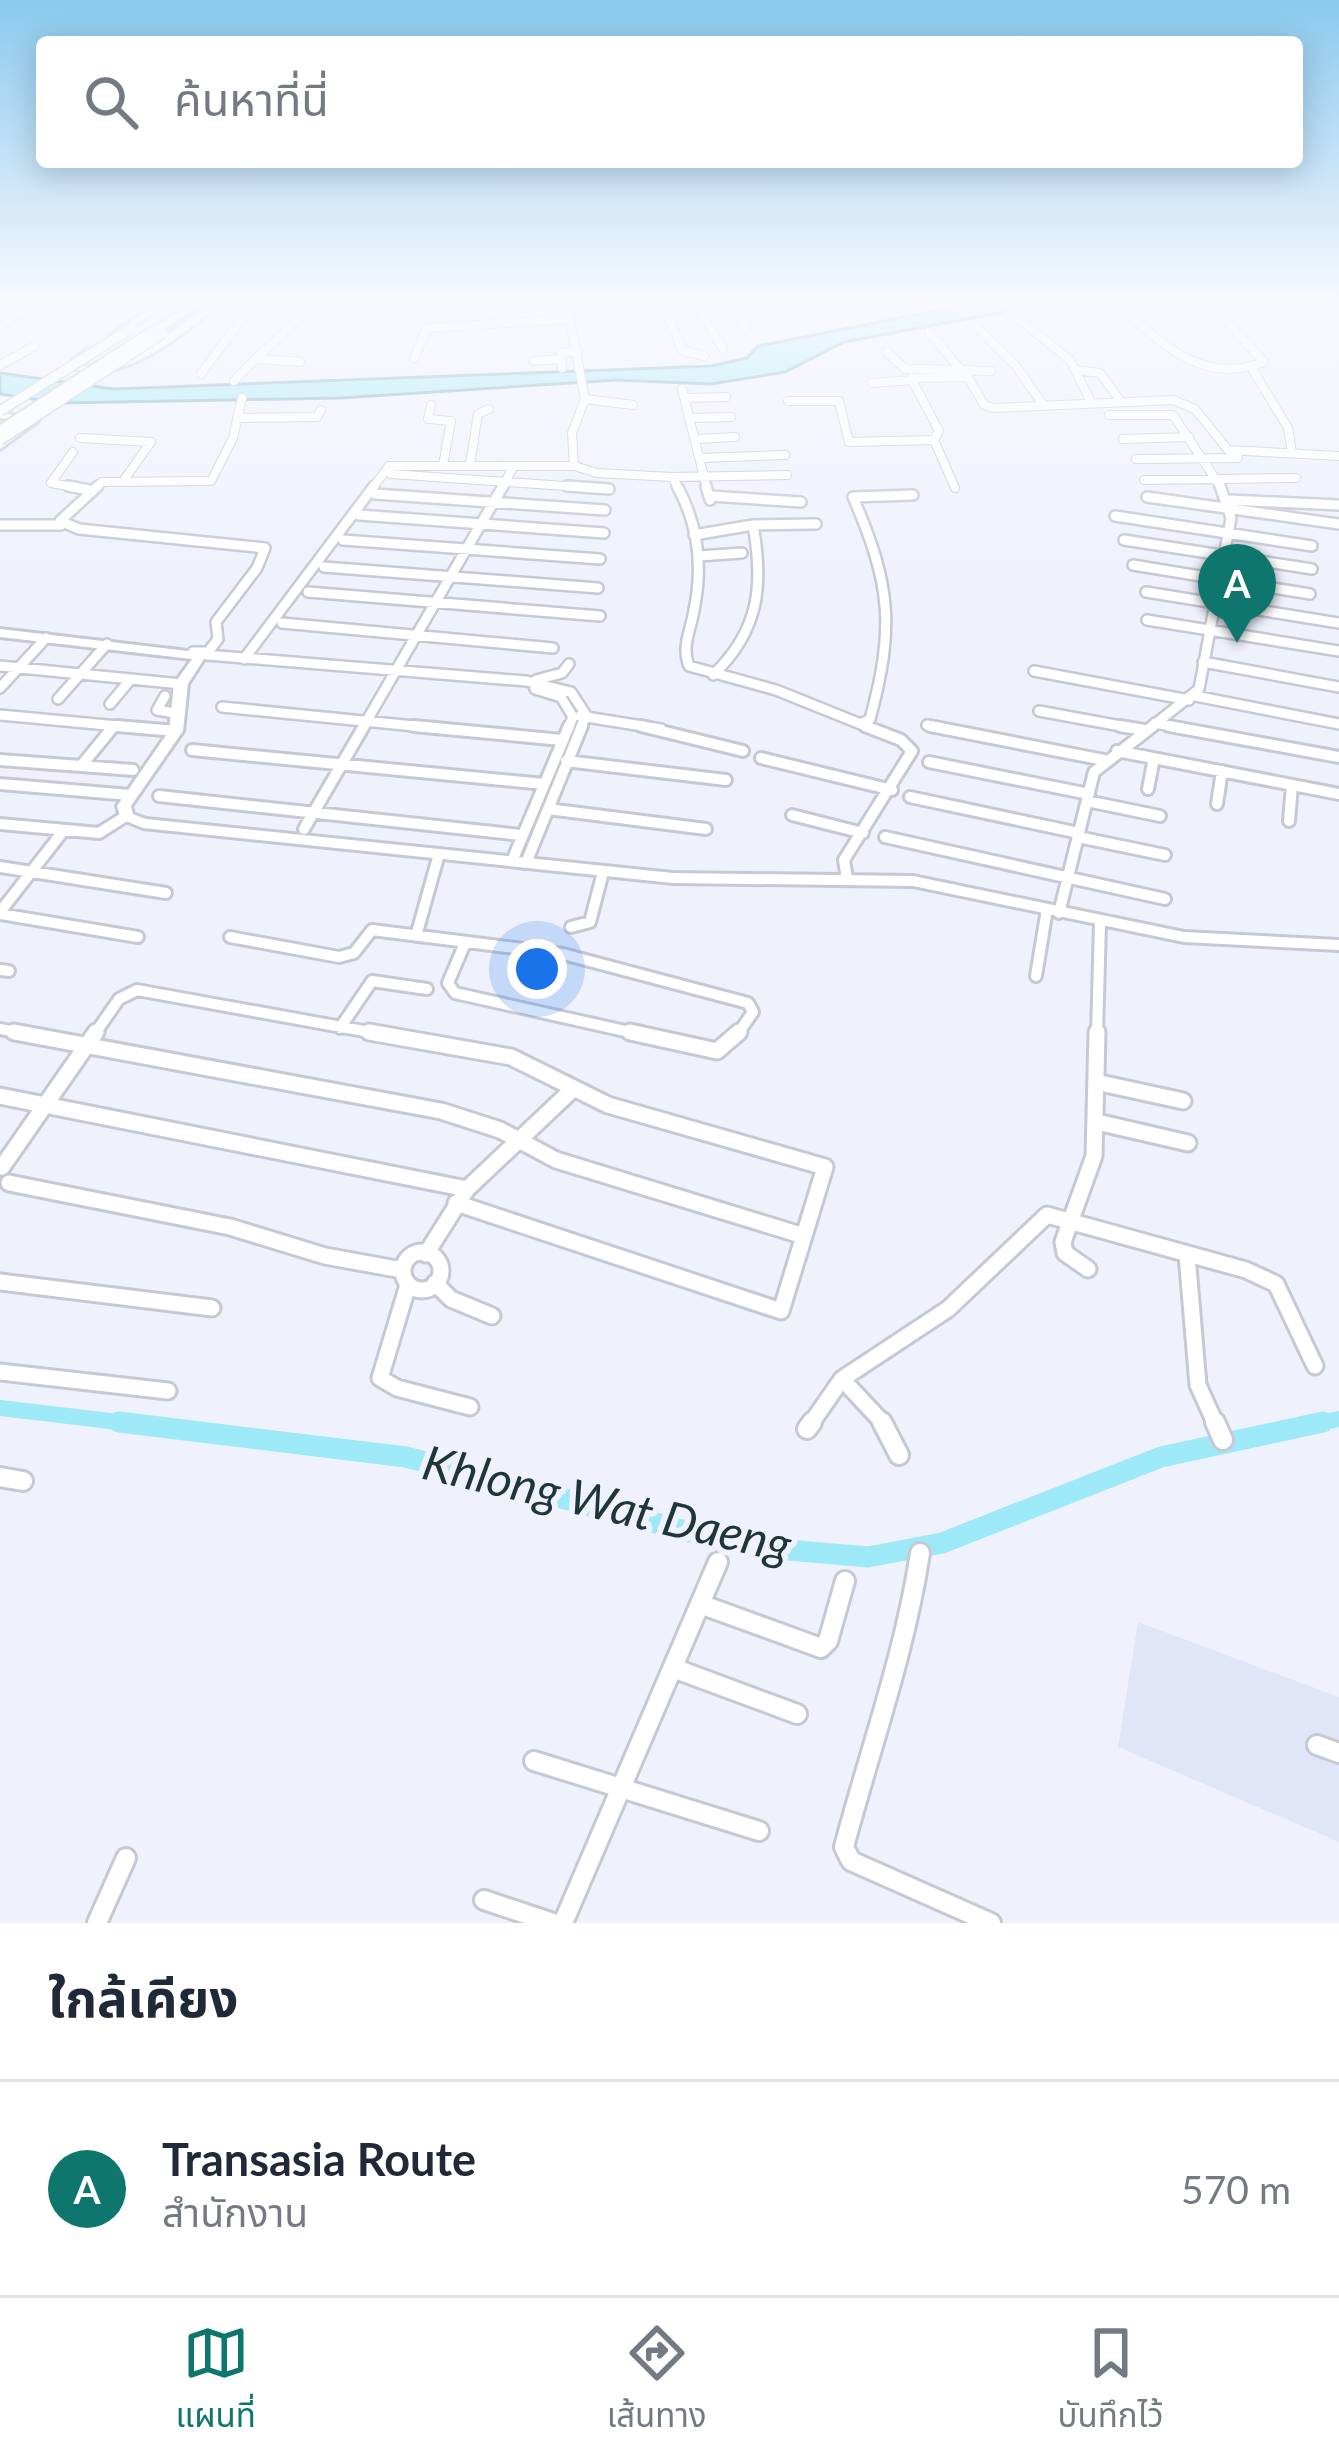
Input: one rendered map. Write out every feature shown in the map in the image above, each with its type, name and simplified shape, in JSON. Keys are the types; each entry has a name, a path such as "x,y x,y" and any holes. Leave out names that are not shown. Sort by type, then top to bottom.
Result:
{"main road":[{"path":"0,415 44,390"},
{"path":"0,439 67,390"}],"street":[{"path":"574,466 572,434 583,390"},
{"path":"917,390 939,431 934,440"},
{"path":"977,390 988,406 1119,399 1190,404 1228,450 1339,456"},
{"path":"1033,390 1044,406"},
{"path":"1085,390 1091,401"},
{"path":"1112,390 1119,399"},
{"path":"1265,390 1288,428 1290,455"},
{"path":"584,393 633,405"},
{"path":"726,397 683,393 710,498 801,502"},
{"path":"74,452 51,483 89,490 124,480 211,481 242,398"},
{"path":"788,400 839,401 849,442 934,440"},
{"path":"262,418 269,404"},
{"path":"431,405 428,419 451,421 443,465"},
{"path":"237,418 317,416 321,410"},
{"path":"470,465 478,414 489,410"},
{"path":"0,415 33,421 0,439"},
{"path":"1036,976 1103,760 1192,698 1228,533 1230,504 1173,415 1109,415"},
{"path":"690,418 731,417"},
{"path":"696,439 735,437"},
{"path":"1123,439 1190,437"},
{"path":"80,438 151,442 124,480"},
{"path":"934,440 955,488"},
{"path":"304,829 525,449"},
{"path":"701,458 785,455"},
{"path":"1136,460 1290,455"},
{"path":"246,658 386,468 574,466 598,473 672,477 787,475"},
{"path":"391,474 609,489"},
{"path":"672,477 699,556 701,590 683,658 713,676 776,690 902,740 912,751 843,863 847,879"},
{"path":"1144,480 1296,478"},
{"path":"61,525 89,490"},
{"path":"861,724 870,719 890,632 872,541 853,497 861,493 913,495"},
{"path":"375,494 605,510"},
{"path":"1147,496 1230,504 1339,524"},
{"path":"777,500 778,518"},
{"path":"1230,504 1339,505"},
{"path":"359,515 604,533"},
{"path":"1115,516 1312,546"},
{"path":"694,536 753,525 816,524"},
{"path":"0,525 61,525 265,548 257,568 216,622 219,634 181,684 178,723 130,795 126,816 99,833 0,824"},
{"path":"713,676 748,639 759,611 764,572 753,525"},
{"path":"1124,539 1312,569"},
{"path":"343,540 600,560"},
{"path":"699,556 742,554"},
{"path":"1133,565 1310,593"},
{"path":"324,567 598,588"},
{"path":"308,592 600,616"},
{"path":"1146,592 1339,623"},
{"path":"1147,620 1339,651"},
{"path":"282,623 553,647"},
{"path":"0,633 535,682 572,692 579,716 566,761 519,862"},
{"path":"0,688 46,638"},
{"path":"58,699 107,644"},
{"path":"1203,662 1339,687"},
{"path":"535,682 562,673 569,664"},
{"path":"0,666 181,684"},
{"path":"1034,671 1339,724"},
{"path":"396,672 544,690 561,697 579,716 743,751"},
{"path":"110,704 131,679"},
{"path":"165,696 157,710 178,723"},
{"path":"222,706 562,740"},
{"path":"1039,711 1339,758"},
{"path":"0,715 113,727 178,723"},
{"path":"519,862 521,835 562,740 579,716"},
{"path":"927,725 1103,760"},
{"path":"81,766 113,727"},
{"path":"192,750 544,784"},
{"path":"1118,751 1339,794"},
{"path":"761,758 892,790"},
{"path":"1148,789 1154,758"},
{"path":"0,760 133,770"},
{"path":"566,761 726,780"},
{"path":"929,762 1160,816"},
{"path":"1217,804 1222,771"},
{"path":"0,784 130,795"},
{"path":"1289,820 1292,785"},
{"path":"159,796 521,835"},
{"path":"910,797 1165,855"},
{"path":"548,808 706,829"},
{"path":"792,815 863,832"},
{"path":"126,816 143,823 603,872 743,882 847,879 944,884 1184,937 1339,945"},
{"path":"64,830 0,913 138,937"},
{"path":"885,837 1165,898"},
{"path":"416,936 439,854"},
{"path":"0,868 166,893"},
{"path":"571,927 590,922 603,872"},
{"path":"1088,1269 1065,1252 1070,1220 1089,1181 1097,1122 1100,922"},
{"path":"230,938 339,956 354,952 372,930 416,936 465,943 595,962 748,1003 753,1012 730,1045 717,1051 455,993 448,983 465,943"},
{"path":"340,1028 361,989 372,981 427,989"},
{"path":"456,1203 774,1311 787,1307 825,1167 608,1106 512,1057 137,990 119,999 87,1043 44,1104 3,1177 230,1227 435,1283 451,1300 492,1316"},
{"path":"0,1029 382,1098 476,1121 556,1160 804,1236"},
{"path":"1096,1082 1183,1101"},
{"path":"426,1254 467,1189 573,1090"},
{"path":"0,1096 467,1189"},
{"path":"1097,1122 1188,1142"},
{"path":"807,1429 842,1378 948,1309 1047,1215 1276,1284 1316,1366"},
{"path":"435,1283 442,1265 426,1254 414,1256 380,1378 398,1388 470,1407"},
{"path":"1187,1255 1198,1385 1223,1440"},
{"path":"0,1282 212,1308"},
{"path":"0,1372 168,1391"},
{"path":"842,1378 886,1427 899,1455"},
{"path":"0,1477 23,1480"},
{"path":"920,1552 907,1639 887,1686 844,1847 851,1861 968,1918 991,1923"},
{"path":"563,1923 718,1562"},
{"path":"700,1604 820,1648 828,1641 845,1581"},
{"path":"674,1668 797,1714"},
{"path":"1317,1745 1339,1753"},
{"path":"533,1761 759,1831"},
{"path":"97,1923 126,1858"},
{"path":"484,1900 553,1923"}],"shaded area":[{"path":"1138,1622 1339,1697 1339,1842 1118,1747"}],"water":[{"path":"0,390 468,390 341,398 58,403 0,394"}],"waterway":[{"name":"Khlong Wat Daeng","path":"0,1408 131,1424"},
{"name":"Khlong Wat Daeng","path":"1311,1425 1339,1419"},
{"name":"Khlong Wat Daeng","path":"119,1422 131,1424"},
{"name":"Khlong Wat Daeng","path":"1311,1425 1323,1422"},
{"name":"Khlong Wat Daeng","path":"131,1424 144,1425"},
{"name":"Khlong Wat Daeng","path":"131,1424 406,1457 743,1546 868,1557 942,1543 1161,1457 1311,1425"}],"place":[{"name":"Transasia Route","path":"1237,643"}]}
